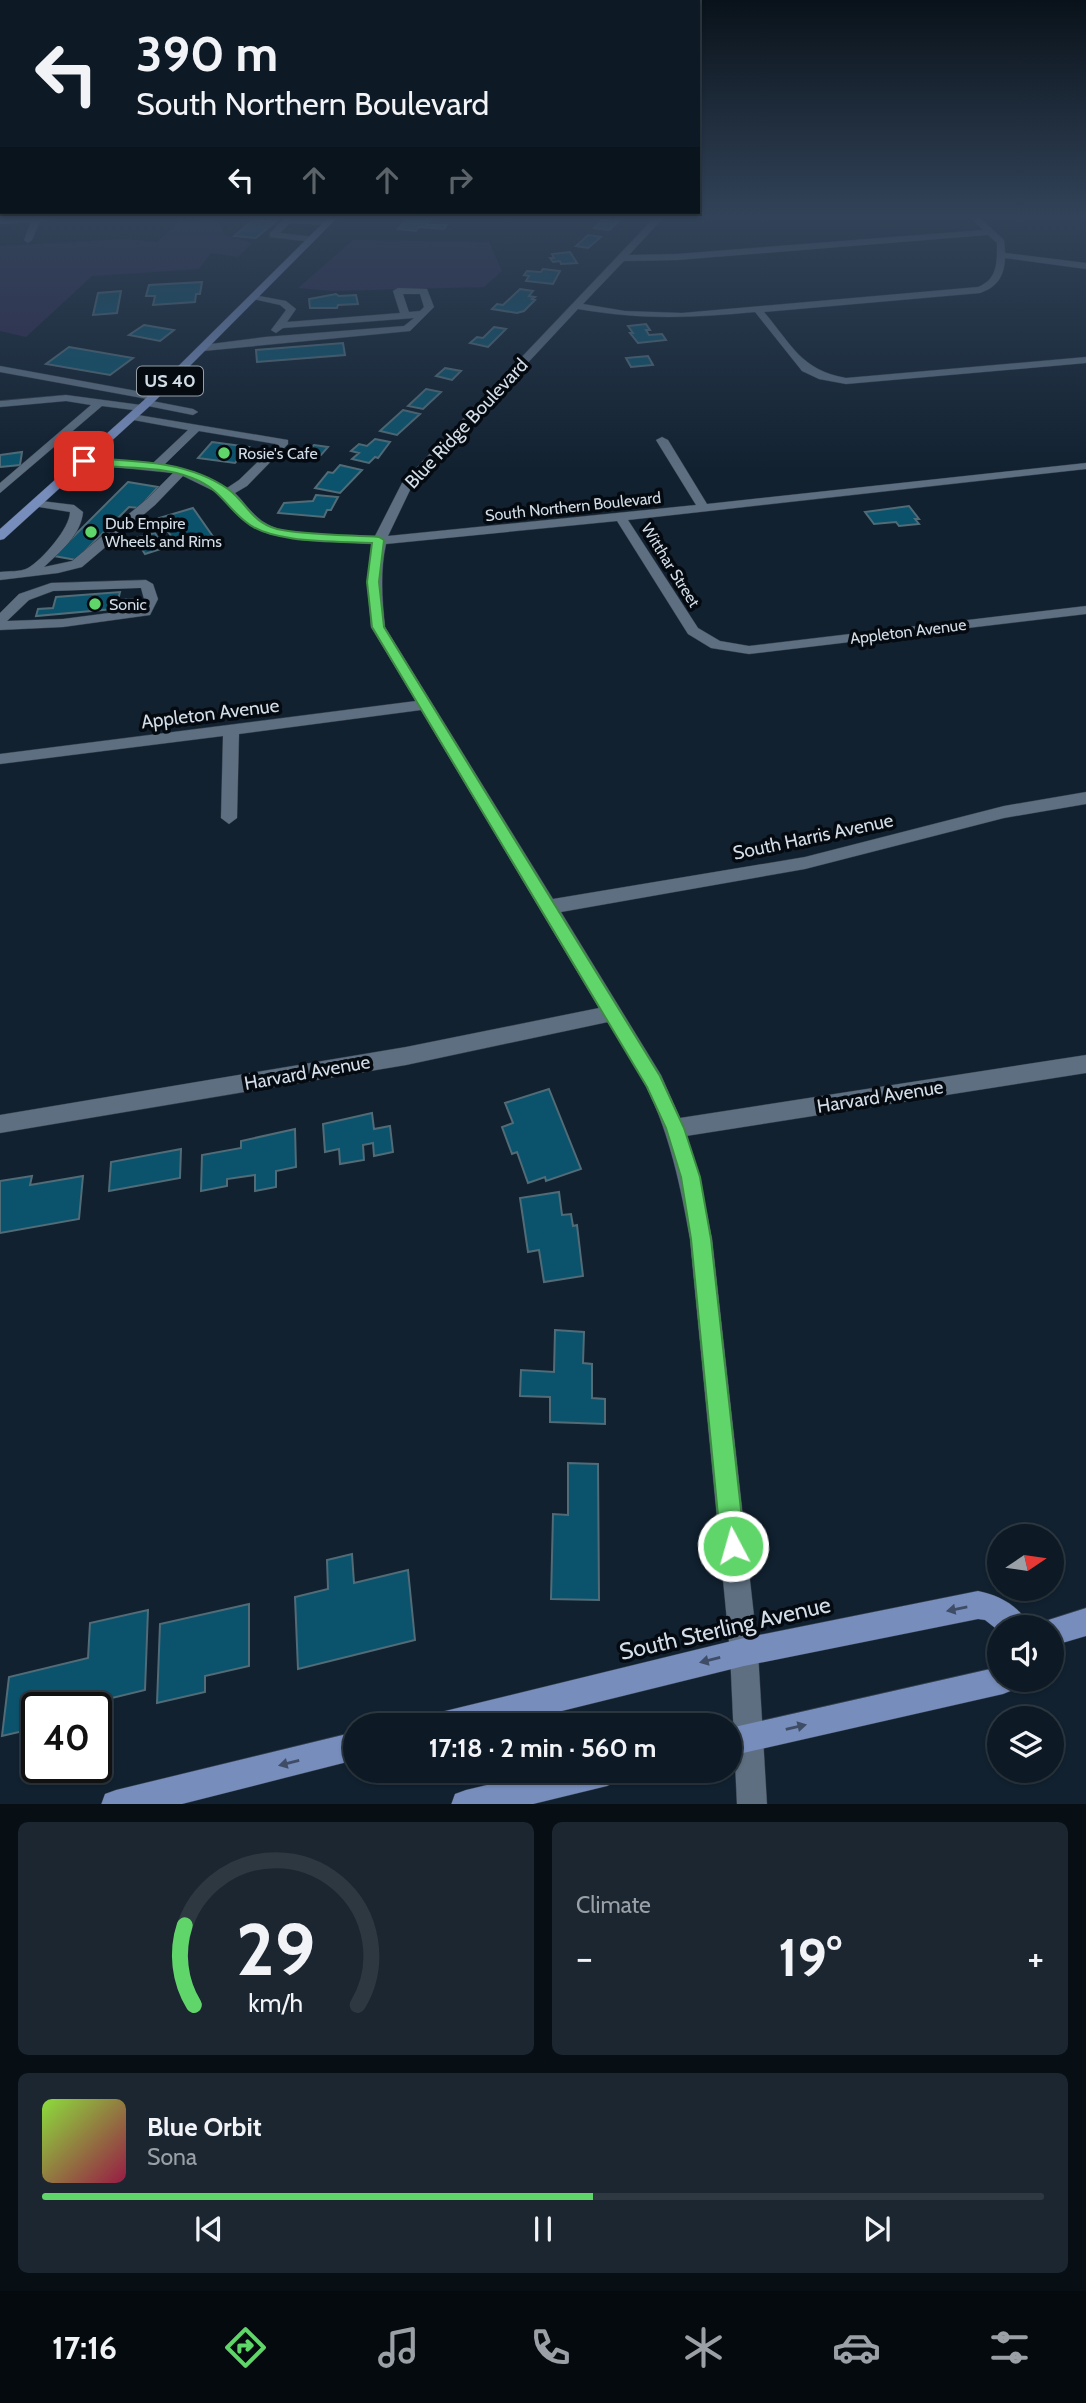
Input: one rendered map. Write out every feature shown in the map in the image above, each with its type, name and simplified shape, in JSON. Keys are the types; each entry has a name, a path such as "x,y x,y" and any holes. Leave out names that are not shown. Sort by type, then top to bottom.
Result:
{"main road":[{"name":"US 40","path":"2,532 132,418 250,302"},
{"name":"South Sterling Avenue","path":"495,1713 744,1652 978,1605 991,1607 1001,1615"},
{"path":"1064,1628 1086,1622"},
{"path":"742,1739 987,1684"},
{"path":"116,1804 343,1749"},
{"path":"466,1804 556,1783"}],"street":[{"path":"265,340 291,309 278,302"},
{"path":"401,302 405,315"},
{"path":"203,348 265,340 407,329 429,307 428,302"},
{"name":"Blue Ridge Boulevard","path":"580,302 406,486 391,510 379,540 373,582 378,627 654,1082 675,1128 690,1177 701,1239 744,1652 741,1713"},
{"path":"576,306 660,317 845,302"},
{"path":"758,310 806,369 823,377 864,381 1086,359"},
{"path":"280,325 423,314"},
{"path":"6,370 28,363"},
{"path":"6,370 193,412"},
{"path":"0,404 66,398 99,403 147,403"},
{"path":"0,489 99,403"},
{"path":"132,418 284,442 243,483 227,493"},
{"path":"156,466 195,429"},
{"path":"662,440 703,508"},
{"name":"South Northern Boulevard","path":"84,461 156,466 197,476 227,493 250,521 275,532 379,540 407,540 1086,466"},
{"path":"0,576 77,564 151,502 181,472"},
{"path":"30,573 73,530 78,520 74,509 37,503"},
{"name":"Witthar Street","path":"620,516 693,631 716,645 731,649"},
{"path":"146,584 151,599 145,612 63,623 0,624 24,597 51,587 146,584"},
{"name":"Appleton Avenue","path":"731,649 748,650 1086,610"},
{"name":"Appleton Avenue","path":"0,759 424,705"},
{"path":"229,818 231,730"},
{"name":"South Harris Avenue","path":"548,907 804,863 1004,812 1086,798"},
{"name":"Harvard Avenue","path":"0,1124 406,1056 612,1013"},
{"name":"Harvard Avenue","path":"675,1128 1086,1064"},
{"name":"Blue Ridge Boulevard","path":"742,1755 752,1804"}],"shaded area":[{"path":"0,302 64,302 26,337 0,331"}],"building":[{"path":"96,302 119,302 117,313 93,315"},
{"path":"154,302 192,302 153,305"},
{"path":"309,302 358,304 338,305 337,308 310,308"},
{"path":"506,302 533,302 524,311 517,313 492,309 497,304 503,305"},
{"path":"646,324 650,330 646,330 649,335 662,334 666,340 638,343 628,326"},
{"path":"144,325 174,330 160,341 129,335"},
{"path":"494,327 506,329 488,347 470,343 477,337 483,338"},
{"path":"343,343 345,355 257,362 256,350"},
{"path":"69,347 133,358 110,375 46,364"},
{"path":"648,356 653,365 631,367 626,358"},
{"path":"445,368 461,371 452,380 436,376"},
{"path":"426,389 441,392 423,409 408,406"},
{"path":"403,410 420,414 397,435 380,431"},
{"path":"375,439 390,442 378,458 375,457 369,463 352,459 359,453 351,451 359,444 367,446"},
{"name":"Rosie's Cafe","path":"212,442 249,447 235,463 198,458"},
{"path":"314,445 328,447 321,455 307,452"},
{"path":"22,452 20,465 0,467 0,455"},
{"path":"340,465 362,470 340,493 315,488 328,472 333,473"},
{"name":"Dub Empire Wheels and Rims","path":"128,482 158,487 139,508 129,507 76,560 54,556"},
{"path":"316,495 338,497 324,517 278,513 284,503 313,501"},
{"path":"909,506 919,519 915,519 919,524 874,524 865,512"},
{"path":"193,508 214,538 179,548 159,518"},
{"path":"155,533 164,548 145,554 135,538"},
{"name":"Sonic","path":"120,592 118,600 136,599 135,607 36,616 38,609 53,608 56,597"},
{"path":"549,1089 581,1169 546,1181 545,1177 528,1183 517,1152 512,1154 502,1127 513,1123 505,1103"},
{"path":"372,1113 374,1129 390,1126 393,1152 374,1156 373,1143 363,1145 364,1160 340,1164 339,1149 325,1152 323,1124"},
{"path":"295,1129 296,1167 276,1171 276,1187 255,1191 255,1175 227,1179 227,1186 201,1191 202,1155 241,1148 241,1141"},
{"path":"181,1149 180,1178 109,1191 111,1162"},
{"path":"32,1176 30,1185 83,1176 79,1219 0,1233 0,1181"},
{"path":"559,1192 562,1215 571,1214 573,1226 577,1225 583,1276 544,1282 539,1250 528,1252 520,1198"},
{"path":"555,1330 584,1332 583,1363 592,1364 592,1398 605,1399 605,1424 550,1422 550,1397 520,1396 521,1370 554,1372"},
{"path":"568,1463 598,1464 599,1600 551,1599 553,1514 568,1515"},
{"path":"352,1554 354,1583 408,1570 415,1640 298,1669 295,1597 328,1589 327,1560"},
{"path":"249,1604 249,1666 205,1676 205,1692 157,1703 160,1624"},
{"path":"148,1610 145,1690 112,1698 112,1692 21,1692 21,1732 2,1736 9,1677 88,1658 90,1623"}],"place":[{"name":"Rosie's Cafe","path":"224,453"},
{"name":"Dub Empire Wheels and Rims","path":"91,532"},
{"name":"Sonic","path":"95,604"}],"route":[{"path":"84,461 156,466 197,476 227,493 250,521 275,532 379,540 373,582 378,627 654,1082 675,1128 690,1177 701,1239 733,1546"}]}
